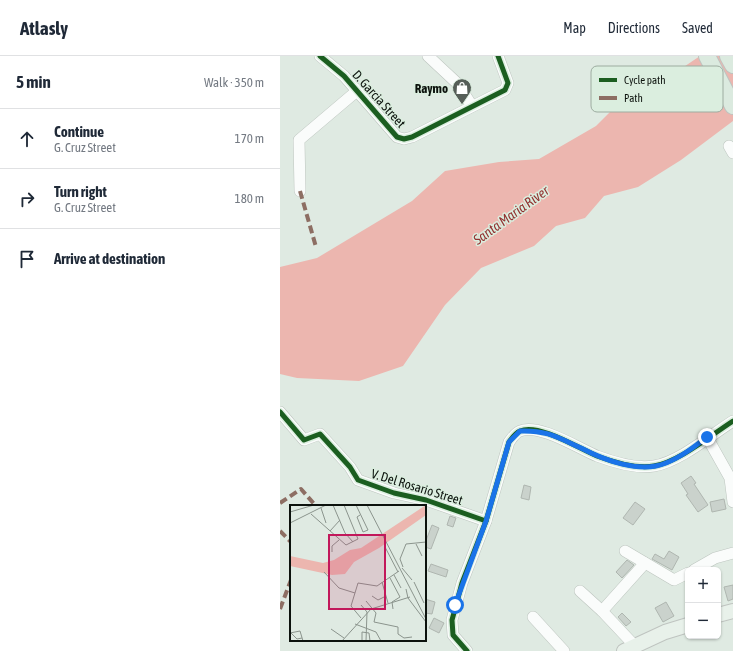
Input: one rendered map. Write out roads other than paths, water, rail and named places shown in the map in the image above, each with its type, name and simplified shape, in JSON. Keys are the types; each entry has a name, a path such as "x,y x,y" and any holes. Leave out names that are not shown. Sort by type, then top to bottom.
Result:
{"highway":[{"path":"707,56 712,66"},
{"path":"728,56 733,65"},
{"path":"723,87 733,106"}],"main road":[{"path":"721,614 733,611"},
{"path":"629,648 685,626"}],"street":[{"name":"D. Garcia Street","path":"320,56 358,90 397,137 404,139 412,137 472,106"},
{"path":"428,56 458,84 472,106 508,87 508,83 498,56"},
{"path":"300,191 299,140 358,90"},
{"name":"V. Del Rosario Street","path":"280,412 304,440 320,434 350,467 358,480 394,493 426,500 486,521"},
{"path":"468,651 453,635 452,620 462,583 486,521 509,442 520,431 538,430 555,436 598,456 634,466 653,466 665,463 686,452 733,421"},
{"path":"707,437 730,478 733,502"},
{"path":"625,551 674,580 685,575"},
{"path":"699,567 715,558 733,553"},
{"path":"602,611 645,563"},
{"path":"580,591 602,611 629,648"},
{"path":"533,617 564,651"}],"water":[{"name":"Santa Maria River","path":"700,56 733,56 733,121 681,160 638,187 604,196 585,218 556,226 534,246 481,268 445,305 403,366 359,381 297,378 280,374 280,267 317,258 412,201 445,171 499,162 539,159 596,126 610,112 723,112 723,66 685,66"}],"place":[{"name":"Raymo","path":"462,105"}]}
